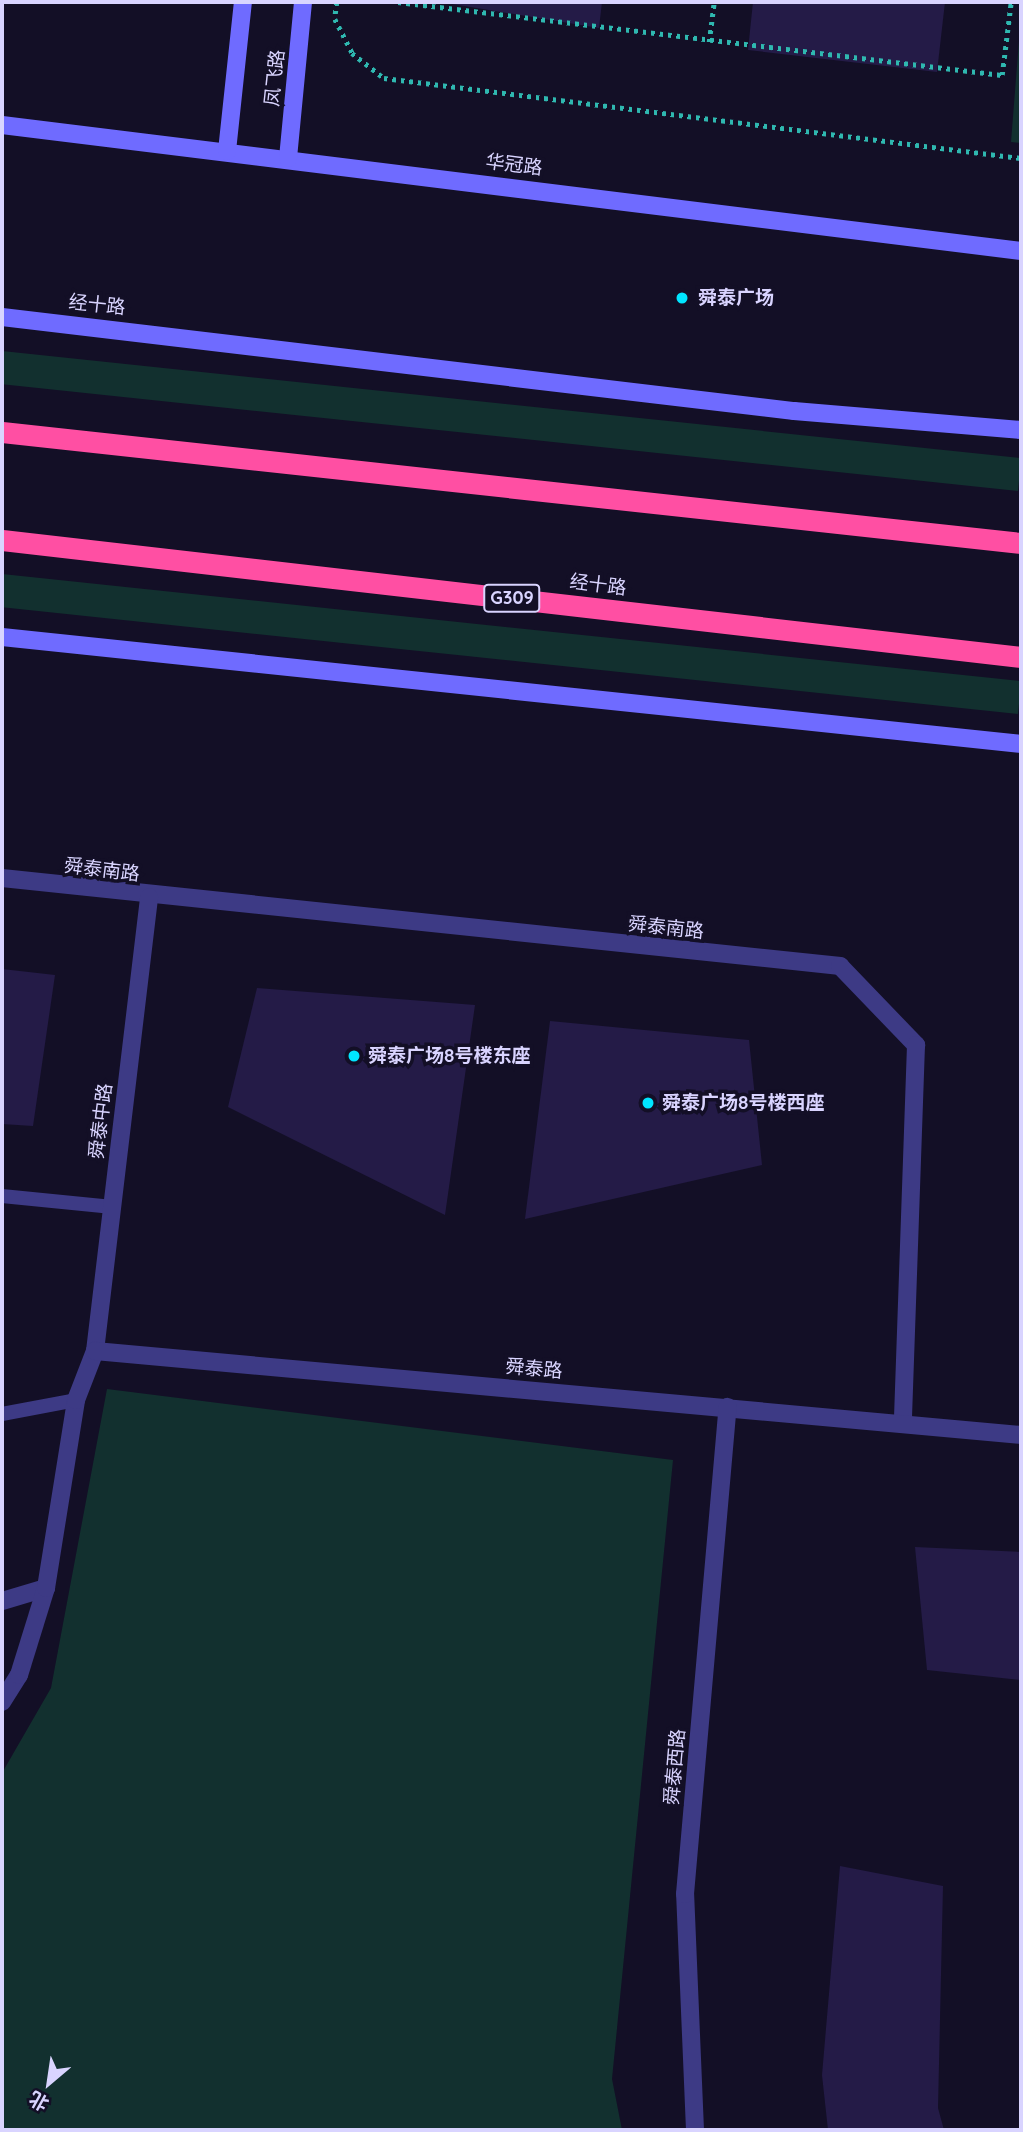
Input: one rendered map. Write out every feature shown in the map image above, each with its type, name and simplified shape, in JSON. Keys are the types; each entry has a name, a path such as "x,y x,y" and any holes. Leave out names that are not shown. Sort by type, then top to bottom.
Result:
{"highway":[{"path":"2,432 1021,543"},
{"name":"经十路","path":"2,540 1021,657"}],"main road":[{"name":"凤飞路","path":"227,150 243,2"},
{"name":"凤飞路","path":"288,158 303,2"},
{"name":"华冠路","path":"2,125 227,150 1021,251"},
{"name":"经十路","path":"2,317 794,411 1021,430"},
{"path":"2,638 1021,744"}],"street":[{"name":"舜泰南路","path":"2,878 149,897 840,966 916,1045 903,1424"},
{"name":"舜泰中路","path":"95,1351 149,897"},
{"name":"舜泰路","path":"95,1351 1021,1435"},
{"path":"2,1702 19,1675 46,1588 76,1400 95,1351"},
{"name":"舜泰西路","path":"695,2130 685,1894 728,1407"},
{"path":"2,1601 46,1588"}],"lane":[{"path":"2,1196 112,1207"},
{"path":"2,1414 76,1400"}],"path":[{"path":"337,2 335,19 352,54 384,78 1021,158"},
{"path":"398,2 709,42 1002,75 1011,2"},
{"path":"709,42 714,2"}],"green space":[{"path":"1021,28 1021,143 1011,142"},
{"path":"2,351 1021,458 1018,491 2,384"},
{"path":"2,574 1021,681 1018,714 2,607"},
{"path":"107,1389 673,1460 612,2079 622,2130 2,2130 2,1773 51,1688"}],"building":[{"path":"440,2 602,2 599,28"},
{"path":"753,2 945,2 937,72 748,50"},
{"path":"2,969 55,975 33,1126 2,1124"},
{"name":"舜泰广场8号楼东座","path":"257,988 475,1005 445,1215 228,1107"},
{"name":"舜泰广场8号楼西座","path":"550,1021 749,1040 762,1165 525,1219"},
{"path":"915,1547 1021,1552 1021,1680 927,1670"},
{"path":"840,1866 943,1886 938,2108 944,2130 828,2130 822,2075"}],"place":[{"name":"舜泰广场","path":"682,298"},
{"name":"舜泰广场8号楼东座","path":"354,1056"},
{"name":"舜泰广场8号楼西座","path":"648,1103"}]}
